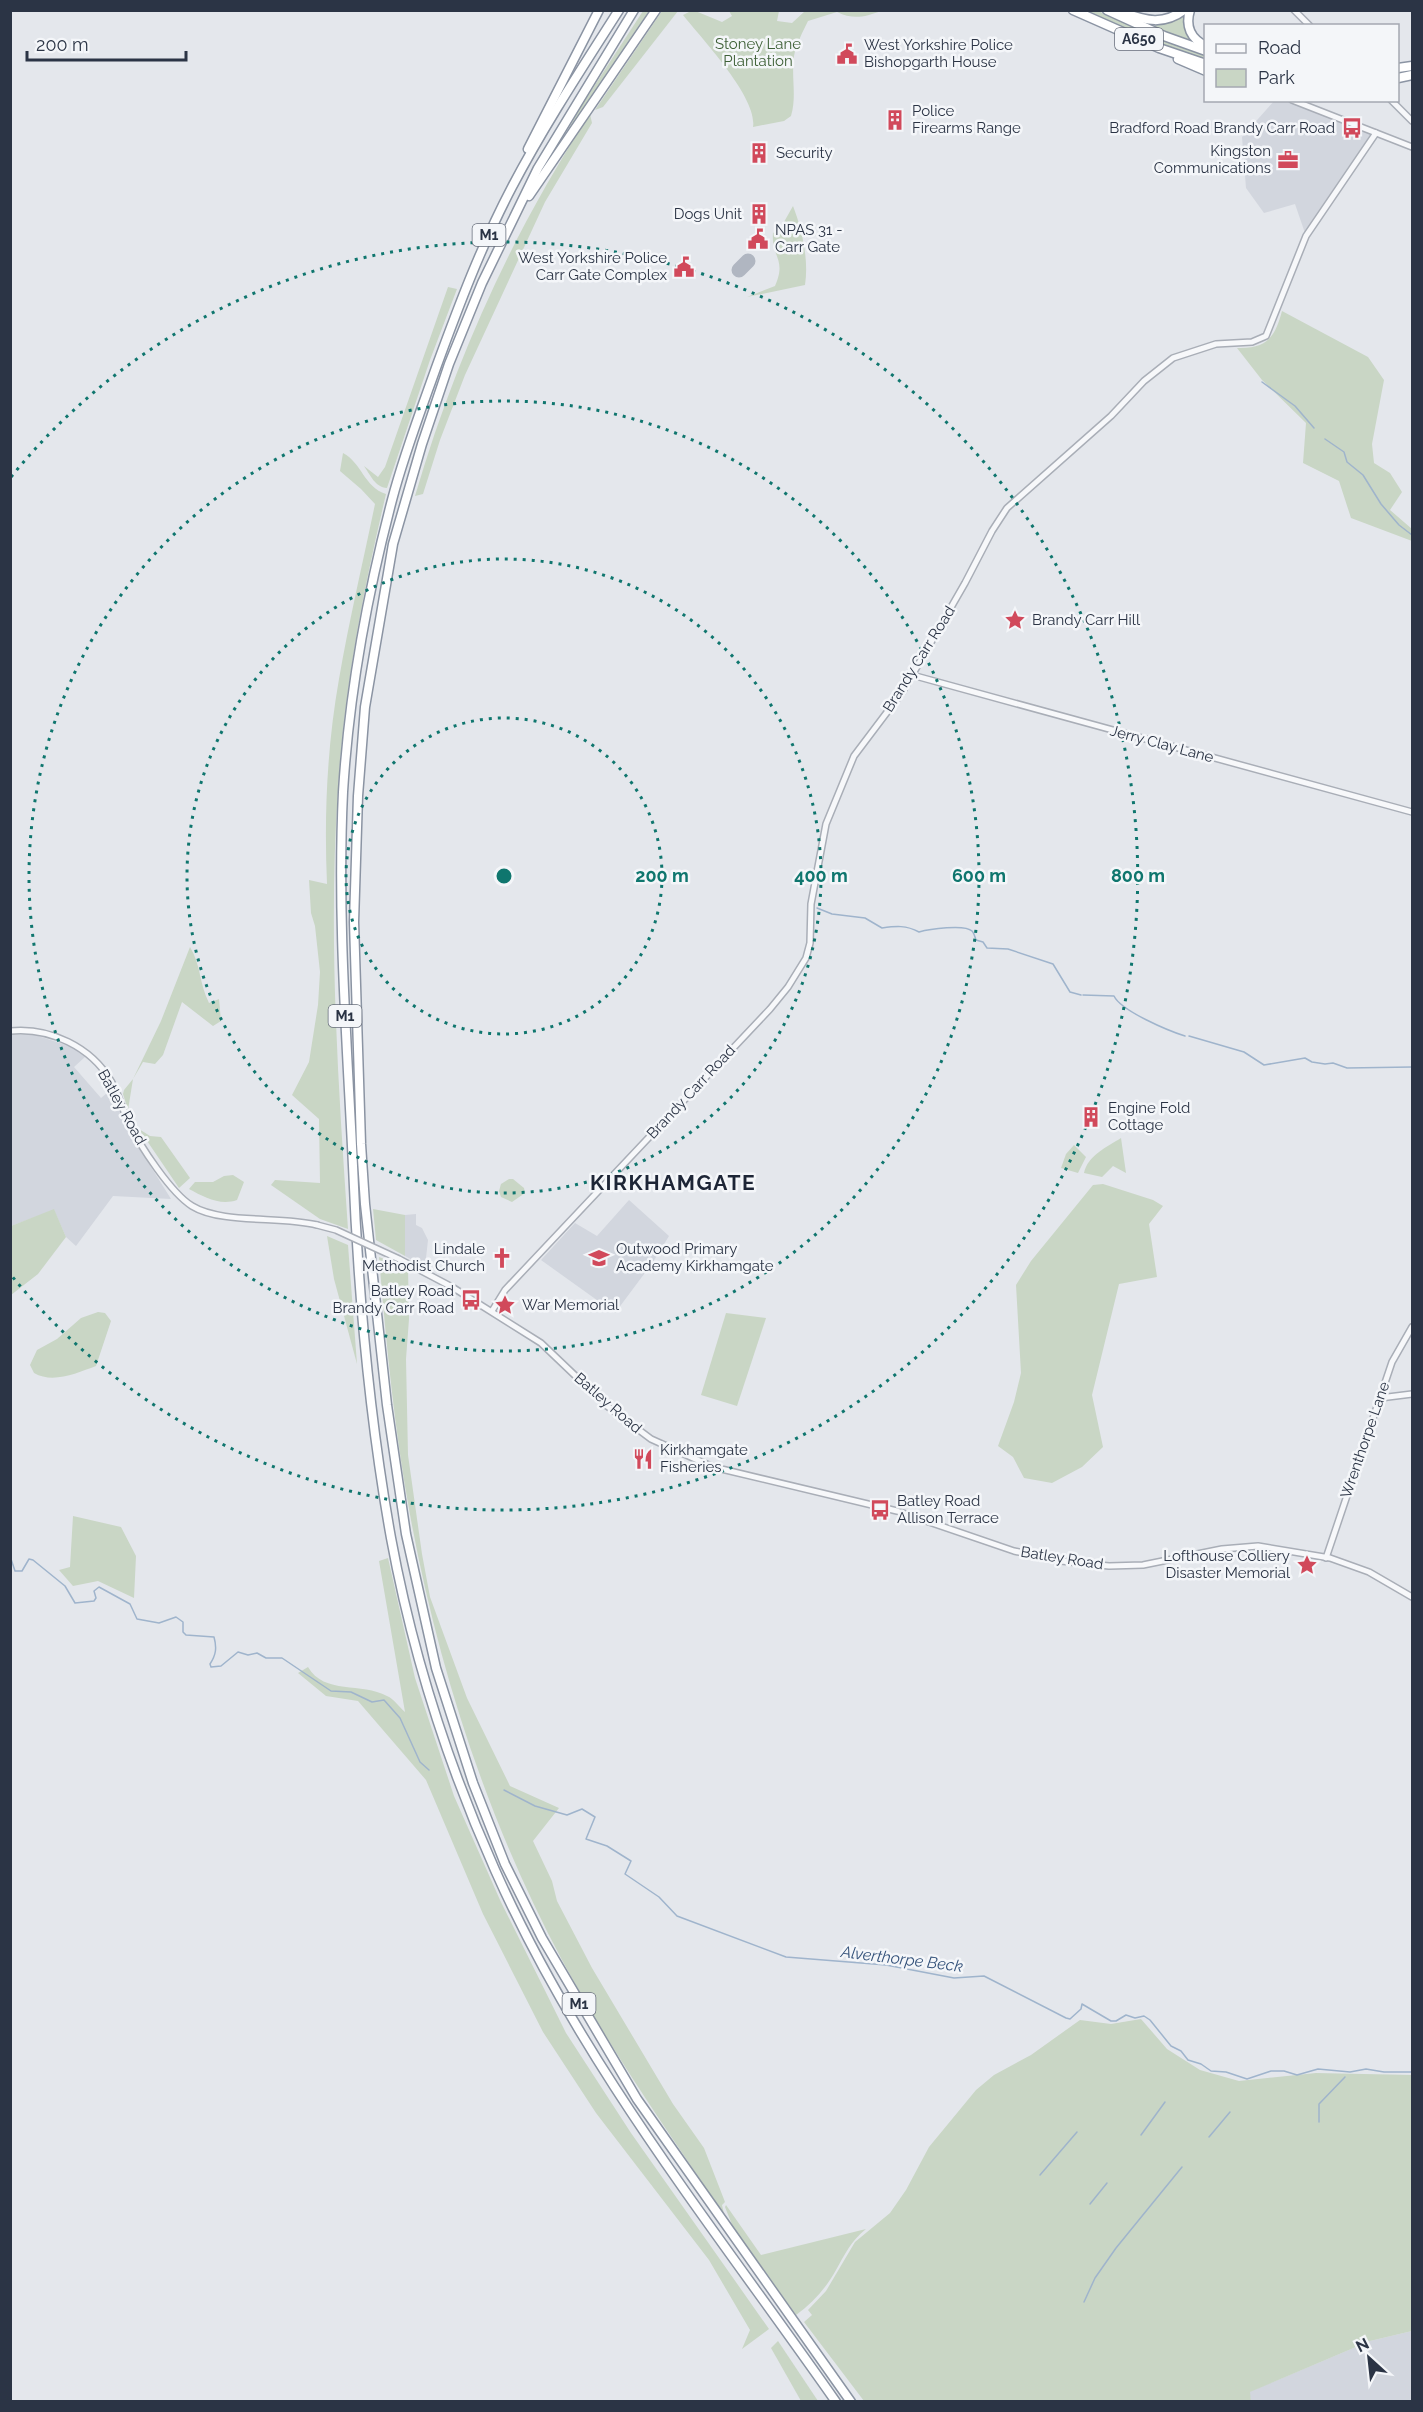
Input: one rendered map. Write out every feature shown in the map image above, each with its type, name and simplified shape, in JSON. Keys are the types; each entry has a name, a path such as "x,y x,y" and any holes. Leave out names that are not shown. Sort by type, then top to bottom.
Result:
{"highway":[{"path":"514,183 525,154 598,10"},
{"name":"M1","path":"619,10 570,87 514,183 461,300 398,479 366,614 352,701 343,792 342,910 345,1025 358,1266 371,1402 395,1558 422,1672 460,1783 494,1867 528,1941 577,2029 626,2107 836,2402"},
{"name":"M1","path":"634,10 560,131 508,226 482,282 449,364 393,544 365,707 358,796 354,922 365,1204 387,1405 405,1533 436,1668 473,1783 506,1864 542,1938 637,2099 851,2402"},
{"path":"508,226 656,10"},
{"name":"A650","path":"1073,10 1159,48 1204,63"},
{"path":"1108,10 1158,21 1170,18 1184,10"},
{"name":"A650","path":"1108,10 1164,36 1204,50"},
{"path":"1190,10 1189,28 1194,37 1204,44"},
{"path":"1159,48 1185,63 1204,70"}],"street":[{"path":"1294,10 1308,24"},
{"path":"1297,102 1413,147"},
{"path":"1393,102 1413,121"},
{"name":"Brandy Carr Road","path":"492,1311 505,1290 770,1009 797,974 806,958 810,944 811,904 826,824 854,756 903,691 1007,508 1111,416 1161,366 1173,358 1216,344 1252,342 1266,336 1306,236 1376,133"},
{"name":"Jerry Clay Lane","path":"912,675 1413,812"},
{"name":"Batley Road","path":"10,1031 32,1031 58,1037 75,1045 94,1059 111,1080 135,1134 173,1190 195,1208 223,1216 289,1220 317,1225 336,1230 399,1259 433,1276 541,1343 630,1425 658,1443 713,1467 897,1511 1014,1551 1061,1561 1109,1566 1143,1565 1249,1546 1326,1558 1369,1572 1413,1597"},
{"name":"Wrenthorpe Lane","path":"1326,1558 1392,1362 1413,1327"},
{"path":"1380,1398 1413,1394"}],"shaded area":[{"path":"1273,102 1295,102 1376,133 1306,236 1295,204 1264,213 1246,188 1242,137"},
{"path":"32,1034 69,1046 86,1056 74,1067 101,1098 112,1089 123,1122 171,1199 113,1196 76,1246 66,1237 54,1210 11,1226 11,1035"},
{"name":"Outwood Primary Academy Kirkhamgate","path":"629,1200 669,1236 653,1262 615,1313 541,1260 575,1223 597,1236"},
{"path":"416,1214 416,1225 422,1228 428,1240 425,1267 405,1256 405,1215"},
{"path":"1412,2331 1412,2401 1251,2401 1249,2392 1370,2341"}],"green space":[{"name":"Stoney Lane Plantation","path":"693,10 722,22 732,16 729,11 779,11 777,21 792,23 805,11 881,11 859,17 837,12 808,21 794,56 794,101 791,116 784,121 753,127 747,101 738,85 683,15"},
{"path":"643,11 652,11 562,141 578,111"},
{"path":"662,11 678,11 603,107 595,110"},
{"path":"1082,11 1098,11 1204,55 1204,60"},
{"path":"1184,15 1194,41 1192,43 1151,26 1171,21"},
{"path":"590,114 592,123 545,202 465,375 440,440 423,494 415,496 448,396 488,299 535,205"},
{"path":"793,206 804,245 805,285 747,297 775,286 779,264 774,248 773,233 780,229"},
{"path":"448,287 457,289 430,360 387,488 379,486 364,466 378,477 385,467"},
{"path":"1282,311 1368,357 1384,380 1372,444 1374,463 1390,473 1402,492 1390,510 1412,529 1412,541 1351,518 1339,481 1303,463 1306,423 1262,380 1237,348 1255,346 1268,340 1276,328"},
{"path":"343,453 355,463 373,486 386,494 362,604 350,677 341,752 335,844 334,954 348,1229 320,1219 271,1185 275,1180 320,1183 319,1119 292,1095 309,1062 318,1005 320,972 315,926 311,913 309,880 327,884 326,807 335,705 375,504 340,471"},
{"path":"190,947 209,1003 219,999 221,1021 213,1026 182,1002 163,1055 155,1064 143,1062 133,1079 161,1021"},
{"path":"133,1079 128,1110 123,1094"},
{"path":"139,1129 150,1136 161,1137 190,1178 179,1188"},
{"path":"1121,1138 1126,1173 1113,1166 1102,1177 1084,1173 1094,1156"},
{"path":"1074,1145 1086,1157 1078,1173 1061,1168 1066,1154"},
{"path":"233,1175 244,1182 237,1200 231,1202 206,1198 189,1189 195,1182 213,1182 224,1176"},
{"path":"513,1179 524,1188 525,1193 512,1202 501,1197 499,1191 501,1184"},
{"path":"1103,1184 1153,1200 1163,1206 1149,1224 1157,1277 1119,1284 1092,1395 1103,1447 1082,1467 1052,1483 1024,1478 1013,1457 998,1446 1014,1402 1021,1373 1016,1285 1031,1261 1093,1185"},
{"path":"54,1209 66,1237 38,1274 11,1295 11,1226"},
{"path":"373,1209 405,1215 405,1256 376,1240"},
{"path":"327,1236 348,1245 357,1364 334,1279"},
{"path":"379,1257 408,1268 409,1319 406,1359 408,1455 430,1597 467,1698 510,1786 559,1808 533,1841 552,1881 557,1901 592,1968 673,2104 704,2148 725,2202 722,2205 724,2214 681,2152 580,1993 535,1907 488,1797 468,1741 434,1626 409,1509 399,1446"},
{"path":"98,1312 105,1313 111,1321 96,1366 73,1374 49,1378 34,1373 30,1365 37,1350 57,1339 81,1318"},
{"path":"726,1313 766,1318 737,1406 701,1395"},
{"path":"73,1516 121,1527 136,1556 134,1598 98,1581 73,1586 59,1570 70,1567"},
{"path":"388,1558 415,1678 454,1796 500,1900 566,2033 631,2133 769,2329 742,2349 750,2330 709,2260 596,2113 543,2032 483,1914 426,1780 358,1701 326,1696 298,1673 308,1667 315,1676 333,1685 377,1692 390,1697 405,1712 379,1561"},
{"path":"1141,2019 1167,2049 1200,2070 1239,2081 1316,2073 1412,2075 1412,2331 1370,2341 1250,2392 1251,2401 864,2401 804,2322 812,2315 808,2310 826,2291 855,2242 890,2213 906,2190 929,2147 976,2090 994,2075 1031,2055 1080,2020 1111,2024"},
{"path":"726,2205 761,2255 866,2229 856,2238 823,2289 796,2315 733,2227"},
{"path":"778,2341 818,2401 801,2401 771,2348"}],"waterway":[{"path":"1262,382 1295,406 1314,428"},
{"path":"1325,439 1344,452 1347,462 1363,475 1381,504 1399,525 1412,535"},
{"path":"817,908 832,914 865,918 882,928 901,927 919,932 947,928 968,929 973,932 976,940 983,942 987,948 1008,949 1053,964 1070,992 1081,995"},
{"path":"1083,995 1114,996 1118,1002 1135,1014 1185,1036"},
{"path":"1189,1036 1244,1052 1264,1065 1305,1058 1312,1062 1333,1063 1347,1068 1412,1067"},
{"path":"10,1556 15,1571 22,1571 29,1559 33,1560 65,1586 75,1603 94,1601 96,1598 94,1591 99,1587 130,1604 137,1619 159,1623 176,1617 183,1622 183,1632 186,1635 214,1637 215,1651 211,1667 221,1666 238,1652 248,1655 257,1653 266,1658 282,1658 331,1691 351,1692 372,1702 384,1700 400,1718 420,1762 429,1770"},
{"name":"Alverthorpe Beck","path":"504,1790 535,1806 567,1815 582,1809 595,1817 586,1839 607,1846 631,1861 625,1874 659,1897 677,1916 786,1957 886,1965 954,1978 984,1976 1070,2019 1081,2009 1082,2004 1111,2021 1116,2021 1126,2015 1135,2018 1144,2016 1171,2046 1181,2051 1188,2060 1201,2064 1211,2071 1226,2072 1247,2079 1271,2071 1284,2071 1297,2075 1318,2069 1350,2072 1366,2069 1384,2072 1412,2072"},
{"path":"1319,2122 1319,2104 1345,2077"},
{"path":"1141,2135 1165,2102"},
{"path":"1209,2137 1230,2112"},
{"path":"1040,2175 1077,2132"},
{"path":"1084,2302 1095,2278 1116,2248 1182,2167"},
{"path":"1090,2204 1107,2183"}],"taxiway":[{"path":"739,270 748,261"}],"place":[{"name":"West Yorkshire Police Bishopgarth House","path":"847,54"},
{"name":"Police Firearms Range","path":"895,120"},
{"name":"Bradford Road Brandy Carr Road","path":"1352,128"},
{"name":"Security","path":"759,153"},
{"name":"Kingston Communications","path":"1288,160"},
{"name":"Dogs Unit","path":"759,214"},
{"name":"NPAS 31 - Carr Gate","path":"758,239"},
{"name":"West Yorkshire Police Carr Gate Complex","path":"684,267"},
{"name":"Brandy Carr Hill","path":"1015,620"},
{"name":"Engine Fold Cottage","path":"1091,1117"},
{"name":"Lindale Methodist Church","path":"502,1258"},
{"name":"Outwood Primary Academy Kirkhamgate","path":"599,1258"},
{"name":"Batley Road Brandy Carr Road","path":"471,1300"},
{"name":"War Memorial","path":"505,1305"},
{"name":"Kirkhamgate Fisheries","path":"643,1459"},
{"name":"Batley Road Allison Terrace","path":"880,1510"},
{"name":"Lofthouse Colliery Disaster Memorial","path":"1307,1565"}],"district":[{"name":"KIRKHAMGATE","path":"673,1182"}]}
